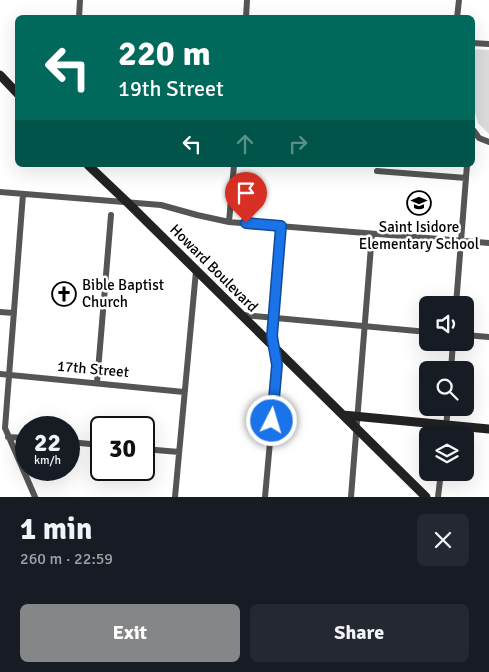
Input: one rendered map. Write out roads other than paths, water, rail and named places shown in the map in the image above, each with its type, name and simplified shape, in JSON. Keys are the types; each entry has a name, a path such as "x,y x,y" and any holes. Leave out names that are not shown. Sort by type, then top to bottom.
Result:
{"main road":[{"path":"0,75 15,91"},
{"name":"Howard Boulevard","path":"90,167 128,202 426,497"},
{"path":"343,415 489,429"}],"street":[{"path":"79,15 80,0"},
{"path":"246,15 247,0"},
{"path":"475,43 489,44"},
{"path":"475,134 489,142"},
{"path":"229,222 234,167"},
{"path":"457,296 468,167"},
{"path":"377,171 466,178"},
{"path":"0,192 160,205 196,216 229,222 489,243"},
{"path":"24,194 4,428 35,497"},
{"path":"97,383 110,215"},
{"path":"265,497 277,365 273,347 273,319 281,226"},
{"path":"351,497 372,234"},
{"path":"175,497 196,271"},
{"path":"0,312 14,313"},
{"path":"242,315 419,331"},
{"path":"474,336 489,337"},
{"name":"17th Street","path":"0,374 184,392"},
{"path":"446,425 447,416"},
{"path":"8,437 15,437"},
{"path":"155,449 179,452"},
{"path":"438,497 440,481"}],"place":[{"name":"Saint Isidore Elementary School","path":"419,203"},
{"name":"Bible Baptist Church","path":"64,294"}]}
